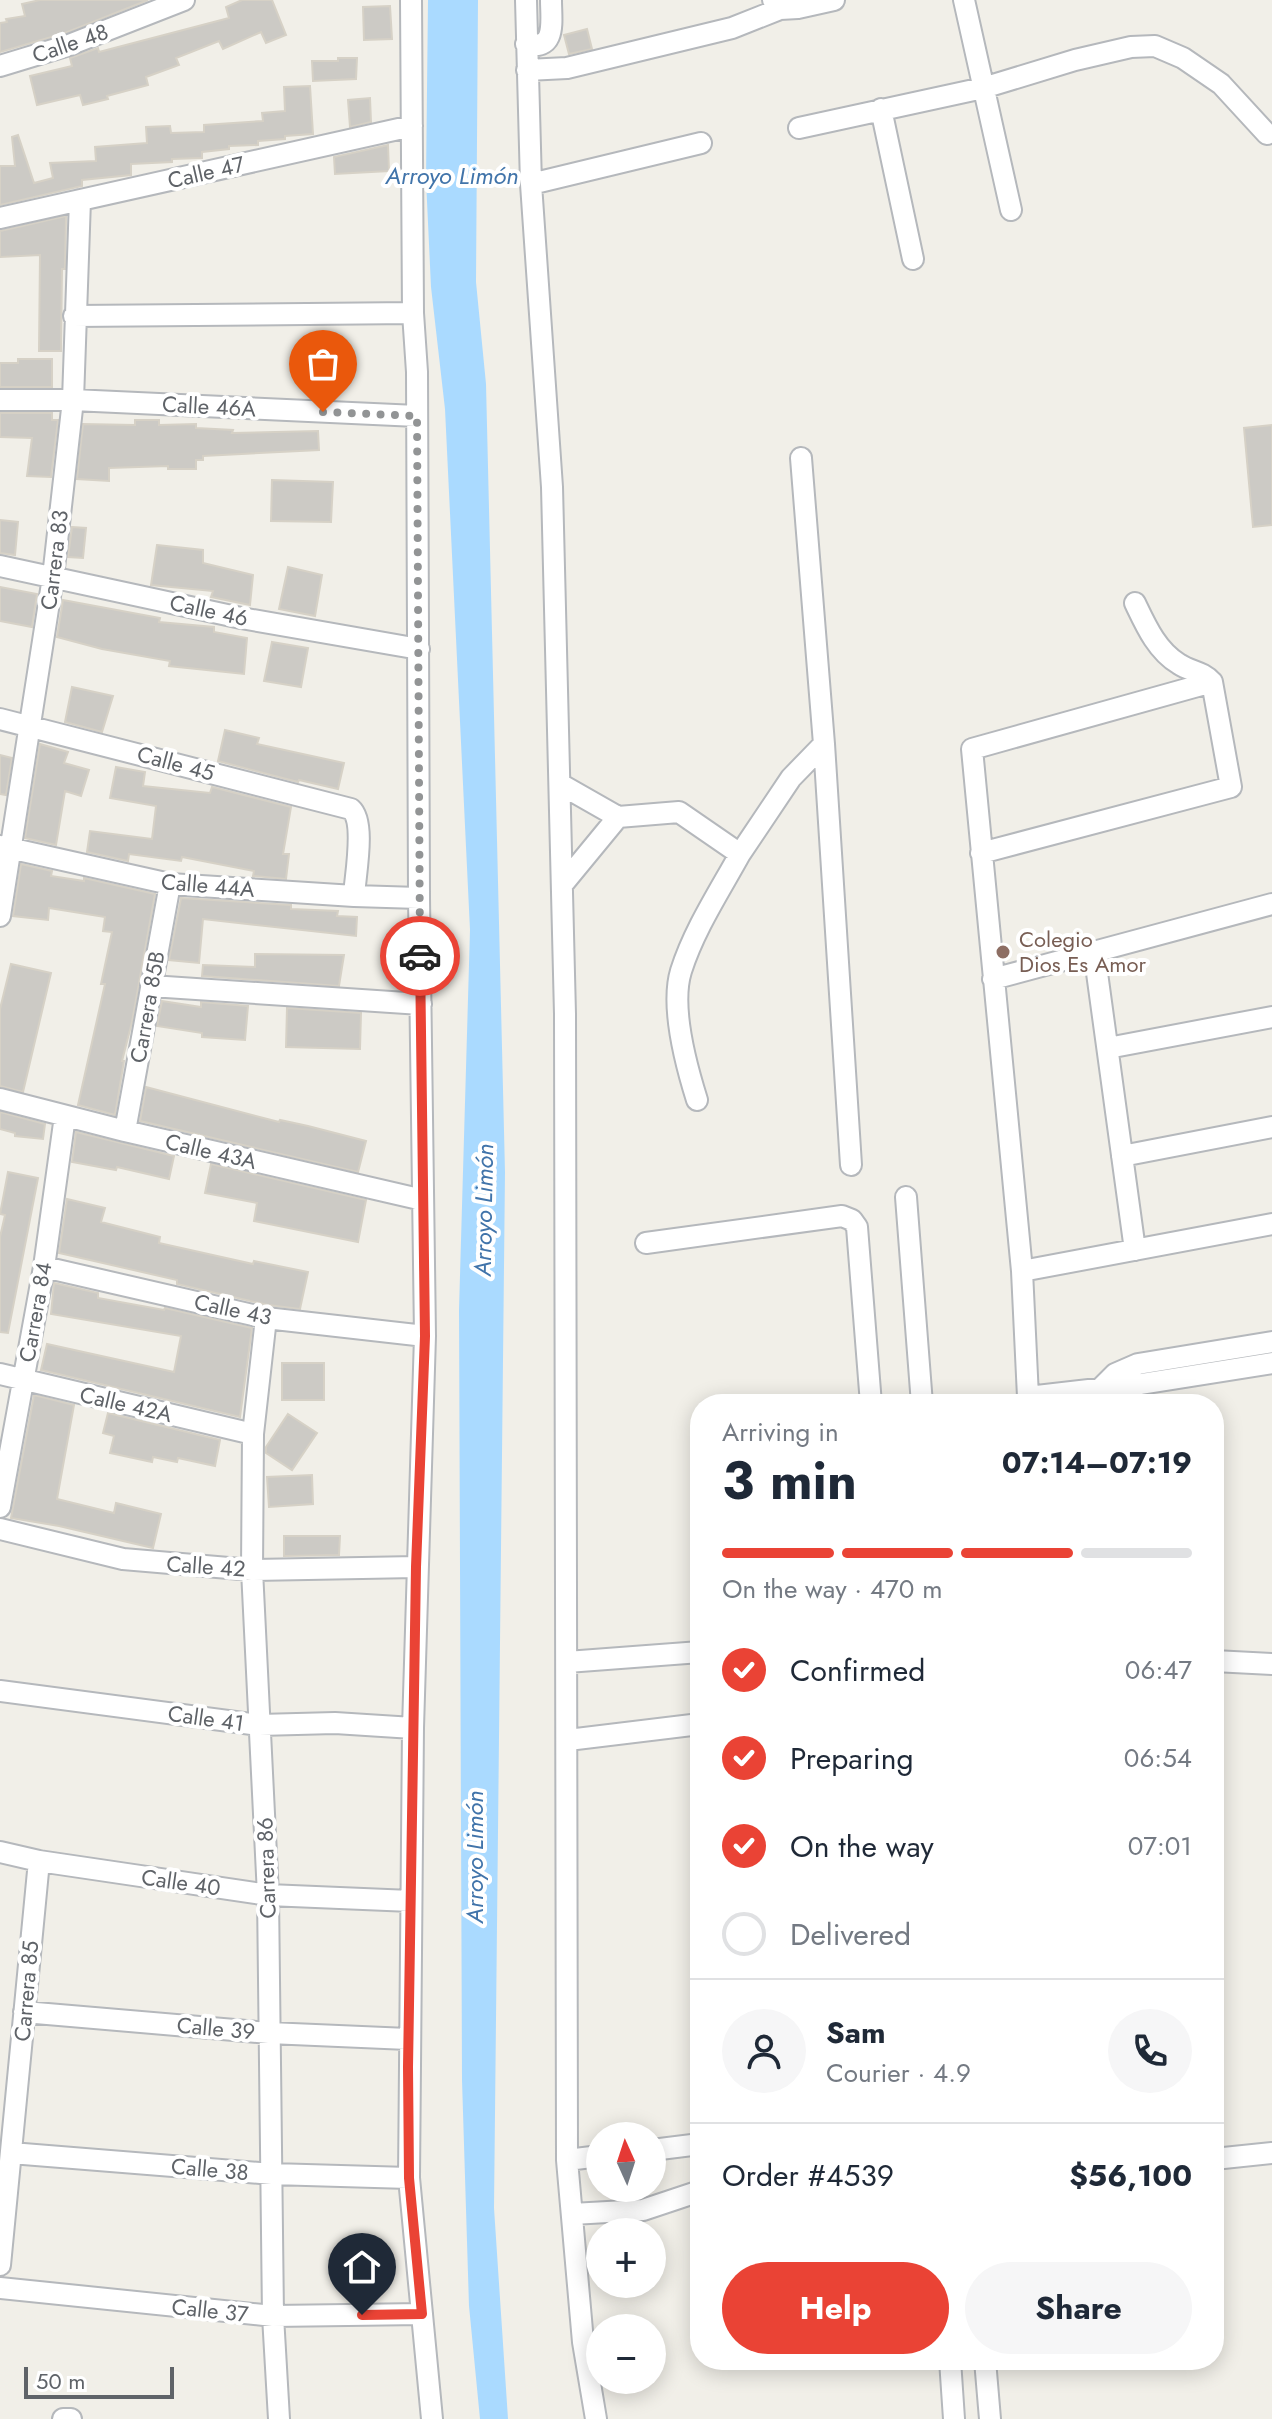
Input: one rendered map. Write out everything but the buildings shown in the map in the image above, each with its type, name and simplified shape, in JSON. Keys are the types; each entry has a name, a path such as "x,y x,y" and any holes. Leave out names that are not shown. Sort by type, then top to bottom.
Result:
{"street":[{"name":"Calle 48","path":"0,66 69,45 184,0"},
{"path":"411,0 425,1336 416,1567 408,2039 409,2178 432,2419"},
{"path":"526,0 531,184 552,487 565,1014 567,2160 583,2342 596,2419"},
{"path":"526,44 538,47 549,38 551,0"},
{"path":"527,70 567,68 732,28 776,4 798,8 834,0"},
{"path":"964,0 1011,210"},
{"path":"799,128 983,88 1075,60 1131,47 1155,46 1183,58 1221,84 1267,134"},
{"path":"881,109 913,259"},
{"name":"Calle 47","path":"0,218 412,126"},
{"path":"531,184 701,143"},
{"name":"Carrera 83","path":"0,916 5,848 30,725 53,577 73,400 80,200"},
{"path":"74,316 413,313"},
{"name":"Calle 46A","path":"0,400 73,400 417,416"},
{"path":"801,458 824,744 851,1165"},
{"name":"Calle 46","path":"0,566 241,618 419,649"},
{"path":"981,853 1231,787 1212,682 1205,674 1182,666 1163,650 1135,603"},
{"path":"1028,1394 1022,1271 972,749 1212,682"},
{"name":"Calle 45","path":"0,719 351,809 357,814 359,826 354,896"},
{"path":"697,1100 686,1065 678,1016 680,974 702,921 740,854 791,778 824,744"},
{"path":"560,784 618,817 679,812 740,854"},
{"path":"562,885 618,817"},
{"name":"Calle 44A","path":"5,848 170,884 419,898"},
{"name":"Carrera 85B","path":"125,1131 170,884"},
{"path":"993,979 1272,904"},
{"path":"1094,951 1135,1250"},
{"path":"151,986 421,1004"},
{"path":"1108,1048 1272,1017"},
{"name":"Calle 43A","path":"0,1099 423,1200"},
{"name":"Carrera 84","path":"0,1507 44,1267 65,1116"},
{"path":"1122,1156 1272,1127"},
{"path":"906,1197 921,1394"},
{"path":"646,1243 842,1216 852,1220 857,1227 870,1394"},
{"path":"1022,1271 1272,1224"},
{"name":"Calle 43","path":"44,1267 266,1318 425,1336"},
{"name":"Carrera 86","path":"266,1318 253,1434 252,1570 268,1895 273,2316 279,2419"},
{"path":"1101,1388 1115,1374 1138,1364 1272,1342"},
{"path":"1052,1394 1141,1384 1272,1363"},
{"name":"Calle 42A","path":"0,1374 253,1434"},
{"name":"Calle 42","path":"0,1529 123,1559 252,1570 416,1567"},
{"path":"567,1662 690,1653"},
{"path":"1224,1662 1272,1664"},
{"name":"Calle 41","path":"0,1691 259,1725 335,1723 413,1728"},
{"path":"568,1740 690,1725"},
{"name":"Calle 40","path":"0,1852 39,1861 268,1895 411,1901"},
{"name":"Carrera 85","path":"0,2265 39,1861"},
{"name":"Calle 39","path":"24,2012 269,2033 408,2039"},
{"path":"666,2148 690,2145"},
{"name":"Calle 38","path":"11,2153 272,2174 409,2178"},
{"path":"1224,2158 1272,2153"},
{"path":"567,2160 586,2158"},
{"path":"572,2214 643,2210 690,2194"},
{"name":"Calle 37","path":"0,2288 273,2316 422,2314"},
{"path":"951,2370 954,2419"},
{"path":"986,2370 990,2419"},
{"path":"63,2419 71,2419"}],"water":[{"name":"Arroyo Limón","path":"428,0 478,0 476,282 486,384 505,1172 494,2208 508,2419 480,2419 469,2306 462,2080 459,1310 470,930 445,409 431,287 426,180"}],"way so far":[{"path":"323,412 417,416 420,956"}],"place":[{"name":"Colegio Dios Es Amor","path":"1003,952"}],"route":[{"path":"362,2315 422,2314 409,2178 408,2067 416,1567 425,1336 420,956"}]}
